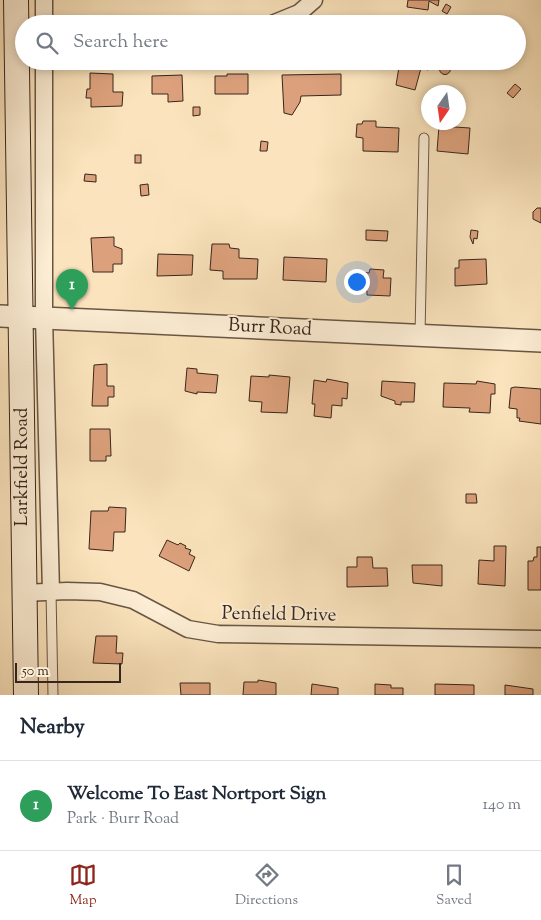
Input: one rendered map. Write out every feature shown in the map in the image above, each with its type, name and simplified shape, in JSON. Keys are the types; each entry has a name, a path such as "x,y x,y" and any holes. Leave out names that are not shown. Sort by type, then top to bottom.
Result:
{"main road":[{"name":"Larkfield Road","path":"16,0 13,33 10,316 24,593 26,695"}],"street":[{"path":"44,0 44,15"},
{"path":"294,15 314,0"},
{"name":"Larkfield Road","path":"44,70 44,317 51,592"},
{"name":"Burr Road","path":"10,316 541,341"},
{"name":"Penfield Drive","path":"24,593 92,591 108,594 133,600 188,629 218,634 541,639"}],"lane":[{"path":"420,335 424,138"},
{"path":"51,592 53,695"}],"building":[{"path":"408,0 439,0 438,6 429,1 428,10 407,7"},
{"path":"446,4 451,7 447,14 442,11"},
{"path":"398,70 420,70 415,90 396,85"},
{"path":"440,70 450,70 445,75"},
{"path":"90,73 113,74 113,92 123,92 122,106 91,107 91,98 86,98 87,89 90,89"},
{"path":"227,74 248,74 248,94 215,94 215,76 227,76"},
{"path":"341,74 341,95 301,96 300,102 292,115 284,113 282,75"},
{"path":"182,75 183,101 168,102 168,94 152,94 152,76"},
{"path":"515,84 521,89 513,98 507,93"},
{"path":"193,107 200,107 200,115 193,116"},
{"path":"363,121 376,121 376,127 399,128 398,152 363,151 363,138 356,137 357,124 362,124"},
{"path":"466,128 470,128 468,154 437,151 439,130 466,130"},
{"path":"261,141 268,142 267,151 260,151"},
{"path":"135,155 141,155 141,163 135,163"},
{"path":"85,174 96,175 96,182 84,181"},
{"path":"148,184 149,195 141,196 140,185"},
{"path":"537,208 541,208 541,223 533,219 533,212"},
{"path":"366,230 388,231 387,241 366,240"},
{"path":"471,230 478,231 477,239 474,238 473,244 470,237"},
{"path":"114,237 114,246 122,249 122,264 113,264 113,272 93,272 91,238"},
{"path":"212,244 229,244 230,248 239,249 239,258 258,259 257,279 223,279 223,271 210,270"},
{"path":"158,254 193,255 192,275 157,276"},
{"path":"284,257 327,259 326,282 283,280"},
{"path":"486,259 487,284 455,286 455,268 459,268 459,260"},
{"path":"370,269 384,270 383,278 391,278 390,296 367,295 367,291 360,290 360,272 369,273"},
{"path":"107,364 107,386 114,386 114,397 108,397 108,406 92,406 94,365"},
{"path":"187,368 197,369 197,373 218,375 216,393 197,392 197,394 185,391"},
{"path":"269,375 290,377 287,413 261,412 262,402 249,401 251,376 269,377"},
{"path":"327,379 348,383 347,399 342,398 342,406 332,405 331,418 314,416 315,404 312,404 314,380 326,382"},
{"path":"382,381 415,383 414,402 401,402 401,405 395,404 395,401 381,396"},
{"path":"477,381 495,384 495,394 491,394 490,413 469,412 470,408 443,407 444,383 476,384"},
{"path":"511,388 541,389 541,424 519,421 517,409 509,408"},
{"path":"90,429 110,429 111,456 106,456 106,461 90,461"},
{"path":"466,494 476,494 477,503 466,503"},
{"path":"109,507 126,508 125,532 114,532 113,551 89,549 91,511 108,511"},
{"path":"167,540 178,545 180,543 186,546 185,548 191,550 189,554 195,557 189,571 159,556"},
{"path":"494,546 506,546 505,586 478,584 479,560 494,561"},
{"path":"537,547 541,547 541,590 528,590 528,561 533,561 534,557 537,557"},
{"path":"357,557 372,557 373,568 387,568 388,586 347,587 347,567 357,567"},
{"path":"412,565 442,565 442,586 413,583"},
{"path":"96,636 117,636 116,653 123,653 122,664 93,663"},
{"path":"258,680 276,683 276,695 243,695 244,682 258,682"},
{"path":"180,683 210,683 210,695 181,695"},
{"path":"312,684 338,688 338,695 311,695"},
{"path":"375,684 391,685 391,688 403,688 403,695 375,695"},
{"path":"435,684 474,685 474,695 435,695"},
{"path":"505,685 533,689 533,695 505,695"}],"place":[{"name":"Welcome To East Nortport Sign","path":"72,310"}]}
